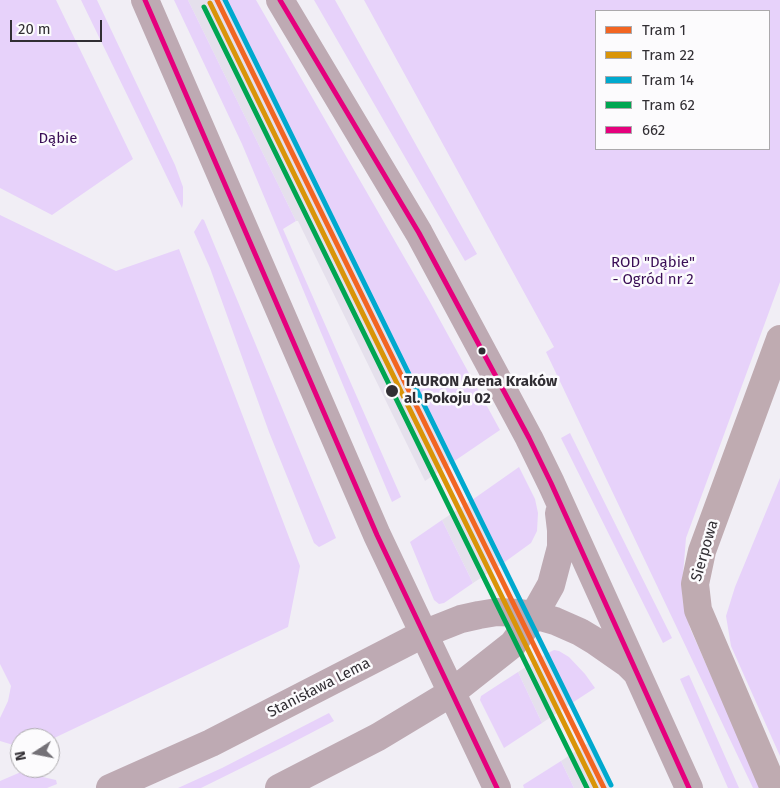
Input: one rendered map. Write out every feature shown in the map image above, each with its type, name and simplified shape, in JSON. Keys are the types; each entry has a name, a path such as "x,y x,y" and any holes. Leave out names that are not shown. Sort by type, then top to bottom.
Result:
{"main road":[{"path":"144,0 365,508 496,788"},
{"path":"280,0 418,233 489,362 551,482 689,788"},
{"path":"279,788 378,737 451,693 513,644 534,615 551,585 561,547 559,513 551,482"},
{"name":"Stanisława Lema","path":"110,788 211,744 423,634 461,619 478,615 497,612 534,615 554,621 580,632 620,658 637,674"}],"street":[{"name":"Sierpowa","path":"774,788 698,610 695,584 702,551 780,339"}],"shaded area":[{"path":"188,0 226,0 453,462 425,481 298,221 296,221"},
{"path":"472,500 502,564 473,583 442,520"},
{"path":"546,654 572,703 542,723 518,672"},
{"path":"588,743 610,788 574,788 561,761"}],"green space":[{"name":"Dąbie","path":"0,0 56,0 133,159 52,215 0,188"},
{"path":"81,0 97,0 175,165 183,187 182,208"},
{"path":"174,0 188,0 296,221 283,229 401,497 392,502 242,144"},
{"path":"226,0 256,0 430,302 500,430 453,462"},
{"path":"314,0 335,0 477,254 465,261"},
{"name":"ROD \"Dąbie\" - Ogród nr 2","path":"364,0 780,0 780,282 686,538 682,587 683,602 690,628 761,788 753,788 546,352 554,347"},
{"path":"0,215 116,271 179,249 300,566 288,627 60,735 60,728 10,728 10,744 0,741 0,718 8,701 11,686 0,664"},
{"path":"202,219 336,538 319,547 314,543 269,432 210,268 194,232"},
{"path":"570,433 672,638 663,643 561,438"},
{"path":"519,467 535,499 538,513 537,531 531,543 502,564 472,500"},
{"path":"780,478 780,756 731,646 726,616 735,587"},
{"path":"442,520 473,583 444,603 439,604 434,600 410,542"},
{"path":"554,650 569,657 595,688 572,703 546,654"},
{"path":"518,672 542,723 504,748 480,700 481,696"},
{"path":"689,675 739,788 728,788 680,679"},
{"path":"329,713 334,721 284,747 201,788 178,788 222,768"},
{"path":"561,761 574,788 524,788 523,785"},
{"path":"10,777 47,778 56,780 57,784 47,788 0,788 0,781"}],"tram line":[{"name":"1","path":"217,0 604,788"},
{"name":"14","path":"225,0 611,785"},
{"name":"22","path":"210,3 596,788"},
{"name":"62","path":"204,7 587,788"}],"transit line":[{"name":"662","path":"145,0 377,535 497,788"},
{"name":"662","path":"280,0 419,233 529,438 689,788"}],"place":[{"name":"TAURON Arena Kraków al. Pokoju 02","path":"392,391"}]}
